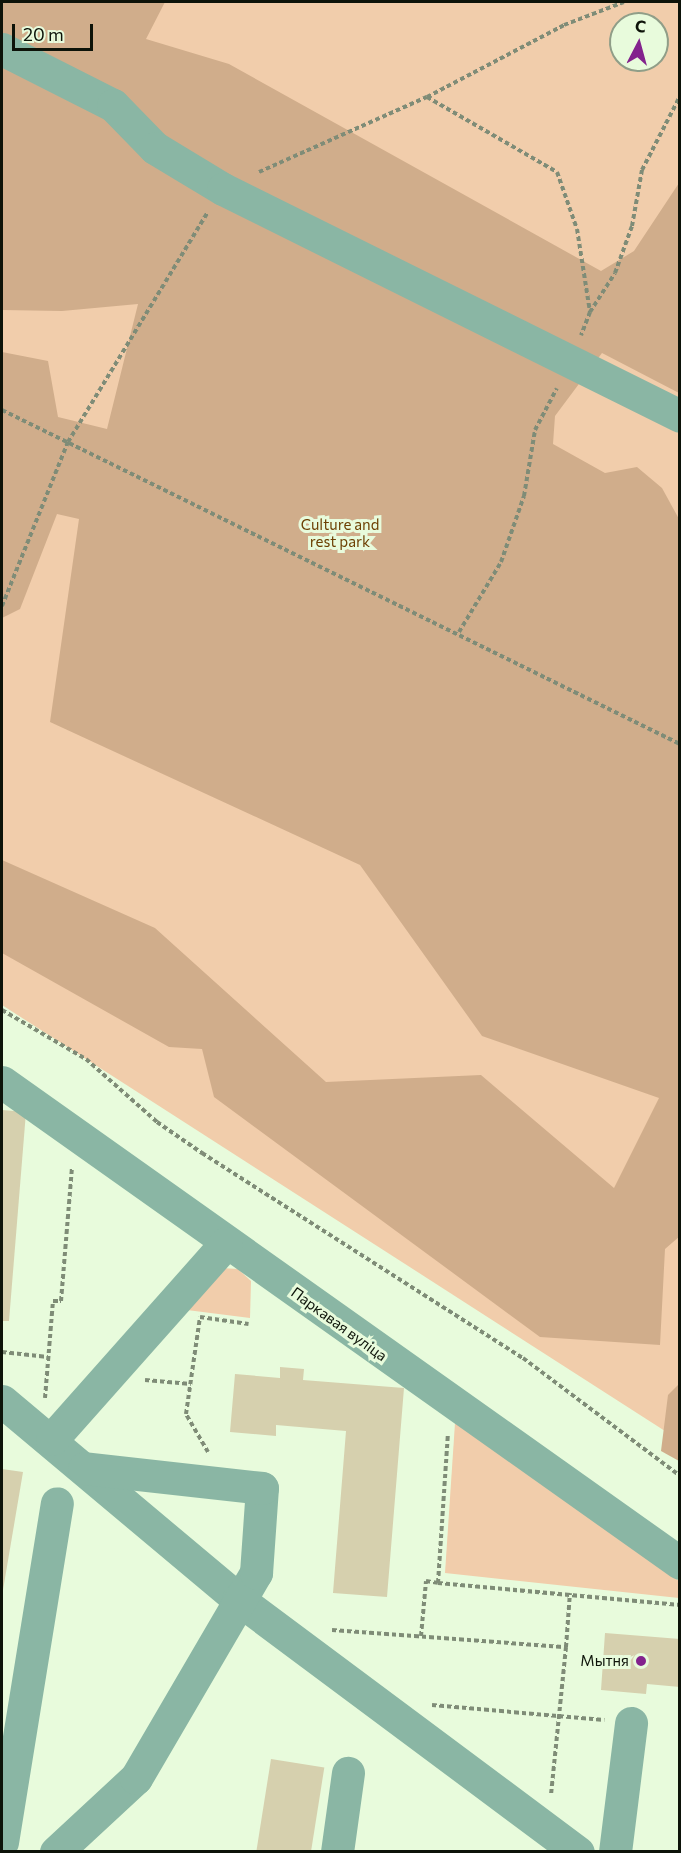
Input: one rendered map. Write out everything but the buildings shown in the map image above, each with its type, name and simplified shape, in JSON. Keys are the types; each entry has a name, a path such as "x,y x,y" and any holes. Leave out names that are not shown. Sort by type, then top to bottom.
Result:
{"street":[{"path":"2,49 113,105 155,148 223,189 569,365 680,416"},
{"name":"Паркавая вуліца","path":"2,1082 450,1403 680,1563"},
{"path":"47,1435 226,1243"},
{"path":"2,1401 47,1435 238,1599 578,1851"},
{"path":"56,1851 136,1778 238,1599 256,1573 262,1488 84,1468"},
{"path":"2,1842 57,1503"},
{"path":"615,1851 631,1723"},
{"path":"337,1851 348,1773"}],"path":[{"path":"2,606 68,441 223,189 428,97 564,25 624,2"},
{"path":"459,632 501,562 524,496 535,430 569,365 590,312 615,273 632,226 642,170 680,96"},
{"path":"428,97 557,172 577,229 590,312"},
{"path":"2,410 459,632 680,744"},
{"path":"2,1010 86,1059 157,1122 202,1153 523,1358 680,1476"},
{"path":"47,1435 48,1357 53,1300 61,1301 75,1135"},
{"path":"227,1484 186,1414 200,1317 249,1324"},
{"path":"2,1352 48,1357"},
{"path":"137,1388 146,1379 191,1384"},
{"path":"438,1583 450,1403"},
{"path":"421,1636 426,1581 680,1605"},
{"path":"548,1827 570,1593"},
{"path":"319,1629 566,1647"},
{"path":"420,1704 631,1723"}],"green space":[{"name":"Culture and rest park","path":"2,2 679,2 679,1440 2,1005"},
{"name":"Culture and rest park","path":"2,2 165,2 146,39 229,64 601,271 634,251 679,183 679,393 602,353 555,416 553,444 605,473 637,467 662,488 679,519 680,1236 665,1249 660,1345 540,1337 214,1097 202,1049 169,1047 2,953 2,860 155,928 326,1082 481,1075 614,1188 659,1098 482,1036 360,865 50,722 79,519 57,514 20,609 2,618 2,352 48,361 58,417 107,429 138,304 62,311 2,310"},
{"path":"221,1268 238,1269 251,1281 250,1318 179,1309"},
{"path":"679,1384 679,1461 661,1451 668,1395"},
{"path":"455,1423 679,1581 679,1598 445,1573"}],"place":[{"name":"Мытня","path":"641,1661"}]}
